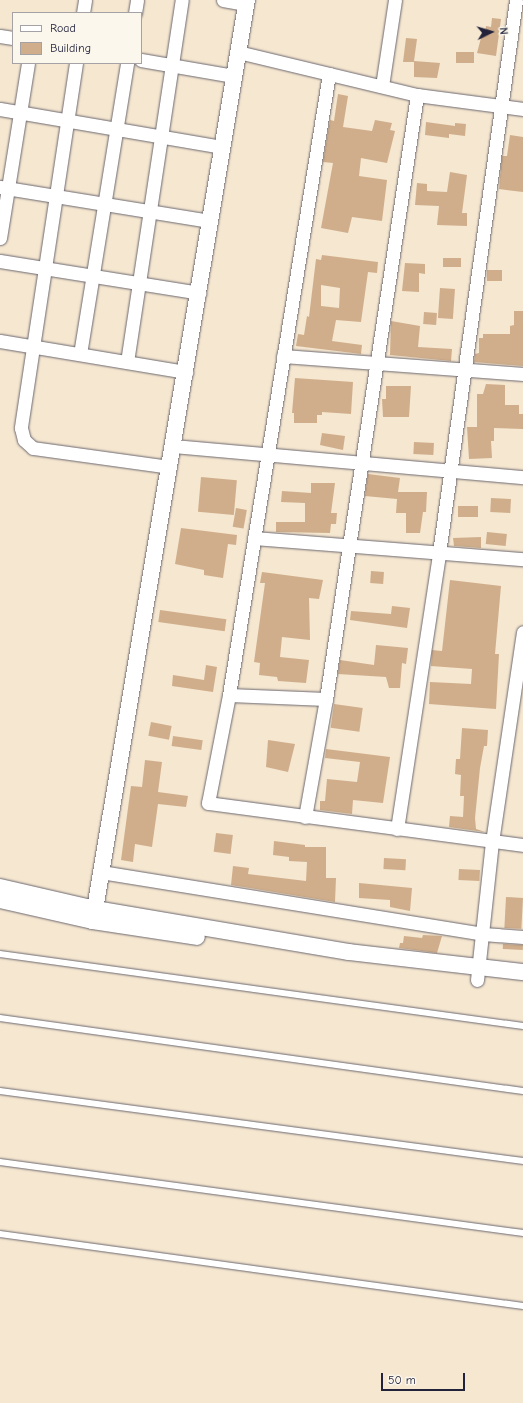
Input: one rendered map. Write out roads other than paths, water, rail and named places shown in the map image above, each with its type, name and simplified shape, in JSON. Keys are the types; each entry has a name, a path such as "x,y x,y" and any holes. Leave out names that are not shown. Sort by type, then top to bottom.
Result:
{"street":[{"path":"83,12 85,0"},
{"path":"135,12 137,0"},
{"path":"127,362 182,0"},
{"path":"94,915 174,446 246,2 223,0"},
{"path":"382,86 395,0"},
{"path":"397,829 439,553 501,106 514,0 523,1"},
{"path":"0,36 12,38"},
{"path":"238,52 417,95 523,109"},
{"path":"142,60 234,76"},
{"path":"0,238 4,187 20,113 28,64"},
{"path":"76,64 32,346 21,428 24,440 33,448 170,467"},
{"path":"80,354 127,64"},
{"path":"329,74 229,695 208,803 523,845"},
{"path":"305,817 326,699 350,546 417,95"},
{"path":"0,109 223,147"},
{"path":"4,187 210,221"},
{"path":"0,261 199,293"},
{"path":"0,341 186,372"},
{"path":"283,356 523,374"},
{"path":"174,446 523,477"},
{"path":"254,538 523,559"},
{"path":"477,974 483,934 492,842 523,632"},
{"path":"229,695 326,699"},
{"path":"101,872 483,934 523,937"},
{"path":"0,886 94,915"},
{"path":"0,900 477,974 523,983"},
{"path":"477,974 523,972"}],"lane":[{"path":"0,954 523,1026"},
{"path":"0,1018 523,1091"},
{"path":"0,1091 523,1161"},
{"path":"0,1162 523,1233"},
{"path":"0,1234 523,1306"}]}
